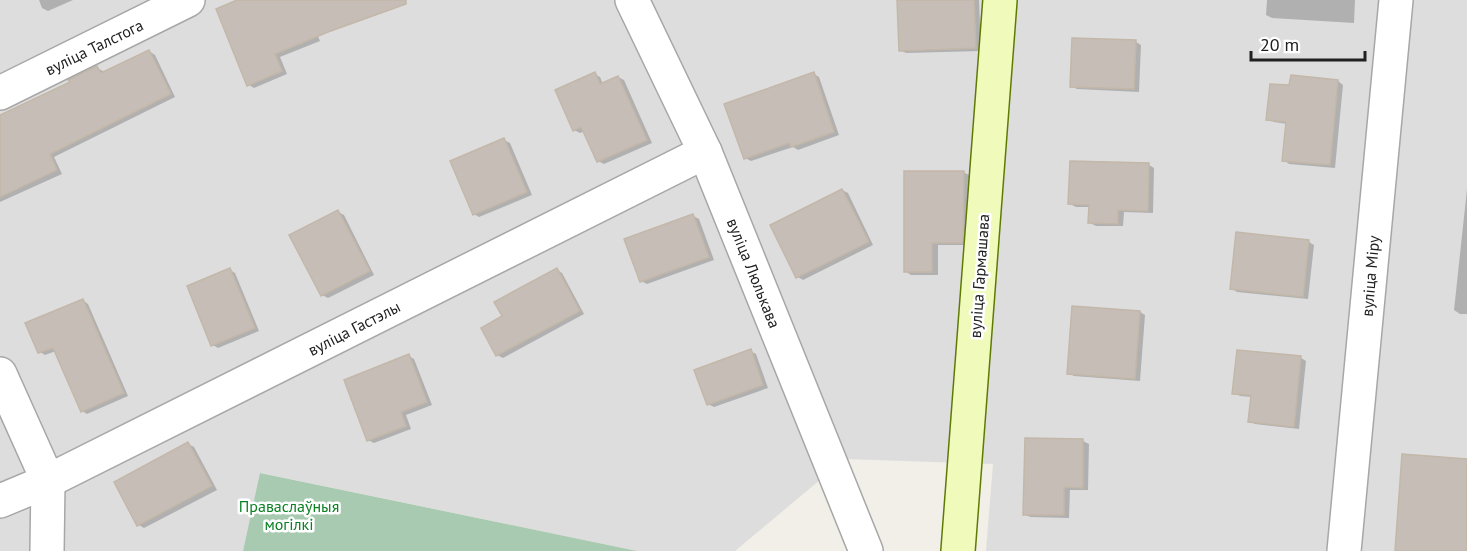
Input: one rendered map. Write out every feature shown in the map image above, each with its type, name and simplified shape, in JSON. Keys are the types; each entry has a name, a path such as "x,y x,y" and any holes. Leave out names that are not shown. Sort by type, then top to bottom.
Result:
{"main road":[{"name":"вуліца Гармашава","path":"958,551 1000,0"}],"street":[{"name":"вуліца Талстога","path":"0,93 188,0"},
{"name":"вуліца Люлькава","path":"632,0 705,152 866,551"},
{"name":"вуліца Міру","path":"1344,551 1396,0"},
{"name":"вуліца Гастэлы","path":"0,501 48,481 705,152"},
{"path":"0,374 48,481 47,551"}],"shaded area":[{"path":"0,0 1467,0 1467,551 986,551 993,464 845,459 735,551 637,551 261,473 243,551 0,551"}],"green space":[{"name":"Праваслаўныя могілкі","path":"260,473 637,551 243,551"}],"building":[{"path":"237,0 406,0 406,4 275,54 282,71 247,86 216,9"},
{"path":"897,0 974,0 976,48 899,51"},
{"path":"1072,38 1136,40 1134,89 1070,87"},
{"path":"149,50 171,94 50,154 57,170 0,197 0,115 70,82 68,80 97,66 101,73"},
{"path":"595,72 600,84 618,76 647,140 597,162 581,127 573,131 555,90"},
{"path":"814,72 834,132 791,147 789,143 744,159 724,104"},
{"path":"1291,75 1338,80 1330,165 1282,161 1286,122 1266,120 1270,84 1289,85"},
{"path":"504,138 527,192 473,215 450,161"},
{"path":"1070,161 1149,163 1148,211 1118,210 1118,224 1088,223 1089,205 1068,204"},
{"path":"904,171 964,171 963,243 932,243 932,272 904,272"},
{"path":"842,189 869,242 796,278 770,225"},
{"path":"338,210 370,271 321,296 289,235"},
{"path":"693,214 709,257 640,282 624,239"},
{"path":"1236,232 1309,240 1303,297 1230,289"},
{"path":"230,268 255,328 211,346 187,286"},
{"path":"557,268 580,311 496,356 481,328 502,316 494,302"},
{"path":"83,299 124,393 81,412 53,348 38,353 25,323"},
{"path":"1072,306 1140,311 1135,379 1067,374"},
{"path":"751,349 763,385 707,405 694,370"},
{"path":"1237,350 1301,356 1294,427 1248,422 1251,395 1232,394"},
{"path":"409,354 427,402 401,412 406,426 367,441 344,380"},
{"path":"1025,438 1083,439 1083,488 1064,487 1064,515 1023,515"},
{"path":"188,442 212,486 137,526 114,482"},
{"path":"1402,454 1467,459 1467,551 1395,551"}]}
